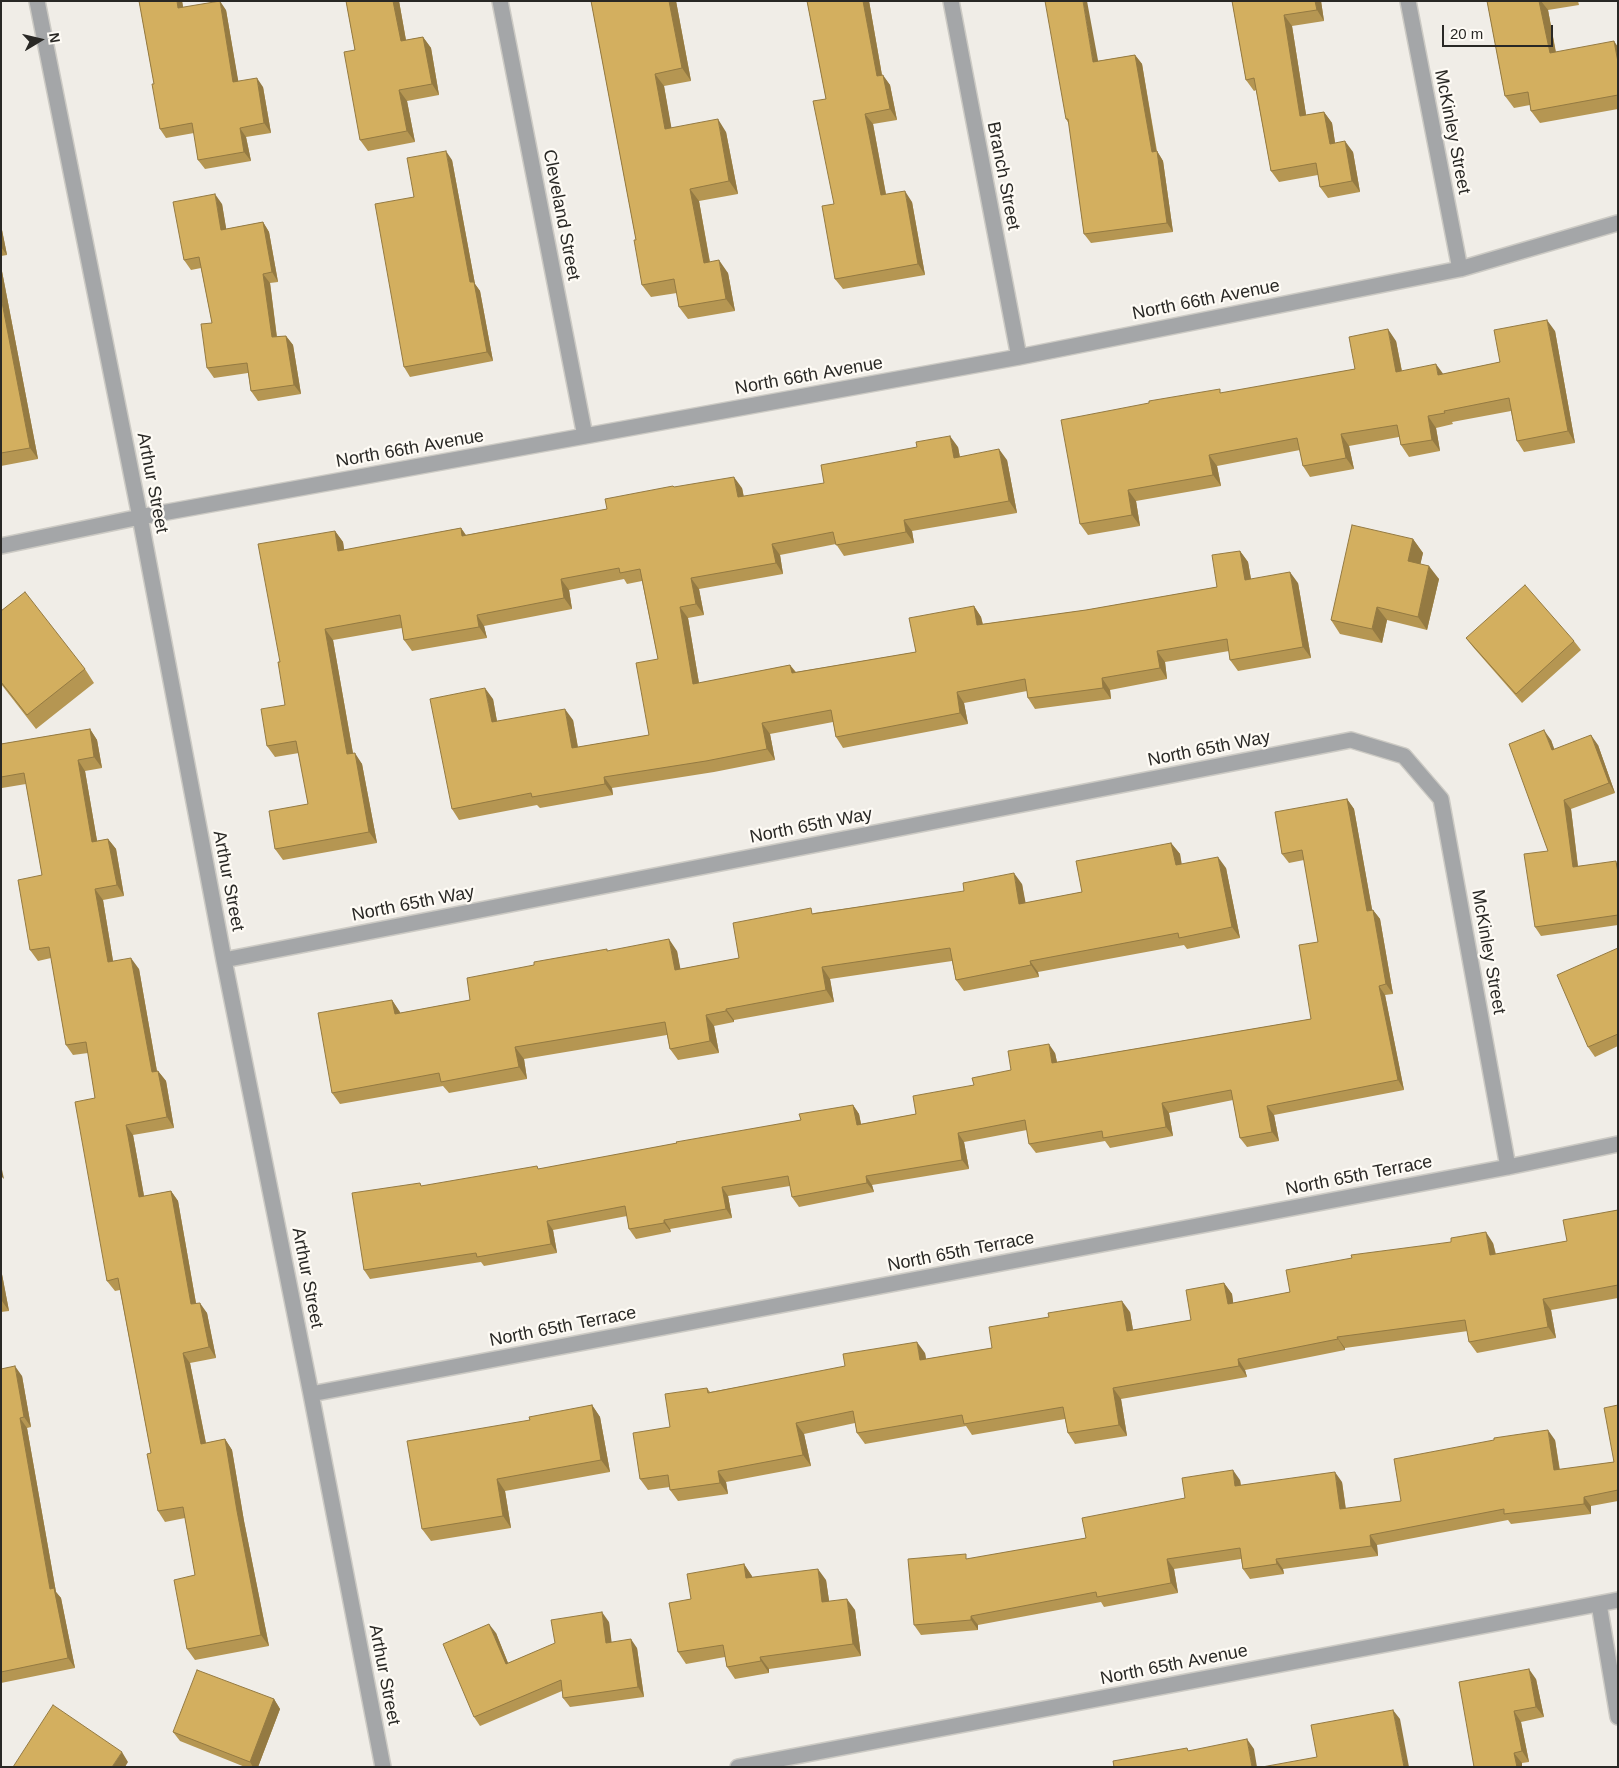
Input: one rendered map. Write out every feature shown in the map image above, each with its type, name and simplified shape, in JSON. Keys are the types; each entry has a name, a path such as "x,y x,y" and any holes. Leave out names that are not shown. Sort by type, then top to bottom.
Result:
{"street":[{"name":"Arthur Street","path":"37,1 140,517 224,960 383,1767"},
{"name":"Cleveland Street","path":"500,1 585,436"},
{"name":"Branch Street","path":"951,1 1019,357"},
{"name":"McKinley Street","path":"1408,1 1460,269"},
{"name":"North 66th Avenue","path":"1,546 140,517 1019,357 1460,269 1618,223"},
{"name":"North 65th Way","path":"224,960 1351,740 1404,756"},
{"name":"McKinley Street","path":"1404,756 1441,799 1508,1167"},
{"name":"North 65th Terrace","path":"311,1394 1508,1167 1618,1144"},
{"name":"North 65th Avenue","path":"738,1767 1618,1600"},
{"path":"1599,1604 1618,1717"}],"building":[{"path":"139,1 177,1 178,8 220,1 233,82 257,78 264,123 240,128 244,152 198,160 192,123 160,129"},
{"path":"346,1 393,1 401,41 423,37 432,84 399,90 407,131 360,140 344,52 355,50"},
{"path":"591,1 669,1 682,68 655,74 665,129 718,119 729,181 690,189 704,263 719,260 726,299 679,307 674,279 642,285 634,240 636,240"},
{"path":"807,1 863,1 877,76 883,75 890,109 865,114 881,195 905,191 918,264 835,279 822,206 834,204 813,101 826,99"},
{"path":"1045,1 1083,1 1093,62 1135,55 1152,152 1157,151 1167,223 1084,234 1068,119 1066,119"},
{"path":"1232,1 1315,1 1317,10 1284,15 1300,116 1324,112 1330,144 1345,141 1352,181 1320,187 1316,163 1271,171 1254,78 1246,80"},
{"path":"1487,1 1539,1 1550,53 1614,41 1618,62 1618,95 1531,111 1528,92 1505,96"},
{"path":"446,151 470,282 474,282 487,352 404,367 375,204 414,197 407,158"},
{"path":"215,194 221,230 263,222 272,272 263,274 272,337 286,336 294,385 251,391 247,363 207,368 201,324 212,323 199,257 184,260 173,202"},
{"path":"1,297 30,448 1,453"},
{"path":"1547,320 1568,431 1517,441 1509,398 1428,416 1432,440 1401,445 1397,425 1341,434 1346,458 1303,466 1297,438 1209,455 1213,475 1128,490 1132,515 1080,524 1061,420 1149,403 1149,401 1220,389 1220,393 1355,369 1349,337 1388,329 1396,372 1436,364 1438,375 1500,362 1494,330"},
{"path":"950,436 954,458 999,449 1009,501 904,520 906,532 836,545 833,532 772,544 776,563 691,578 696,604 680,607 693,684 790,665 792,673 916,652 909,618 974,606 977,625 1086,610 1217,587 1212,555 1240,551 1245,580 1290,572 1303,647 1230,660 1227,639 1157,651 1160,668 1102,678 1103,688 1028,698 1025,679 957,692 960,713 836,737 831,710 762,723 767,749 604,777 605,784 532,797 531,793 452,809 430,699 485,688 492,722 565,709 572,748 649,735 636,663 658,659 640,569 620,573 619,568 561,579 564,598 477,615 479,627 404,640 400,615 325,629 347,754 355,753 369,832 275,849 269,811 308,804 296,741 267,746 261,709 285,705 278,662 280,662 258,544 335,531 338,551 461,528 462,536 607,509 605,499 734,477 738,497 824,483 821,465 917,447 916,442"},
{"path":"1352,525 1413,539 1408,561 1429,566 1418,617 1377,607 1372,629 1331,620"},
{"path":"1525,585 1574,641 1516,694 1466,638"},
{"path":"25,592 85,669 27,715 1,682 1,611"},
{"path":"90,729 94,757 78,760 92,842 108,839 117,885 95,889 108,962 131,958 152,1072 158,1071 167,1117 126,1125 139,1197 171,1191 191,1304 200,1303 209,1347 183,1353 201,1444 225,1439 261,1635 187,1649 174,1580 195,1575 183,1507 158,1511 147,1454 151,1453 118,1278 107,1281 75,1102 95,1098 86,1042 66,1045 49,947 30,950 18,880 42,875 24,773 1,777 1,744"},
{"path":"1544,730 1552,750 1591,735 1609,783 1564,800 1573,867 1616,861 1618,873 1618,915 1535,927 1524,854 1548,851 1509,744"},
{"path":"1347,799 1367,911 1373,910 1386,984 1379,986 1398,1080 1267,1106 1272,1132 1240,1138 1231,1090 1162,1103 1166,1127 1103,1138 1102,1131 1029,1144 1025,1120 958,1133 962,1160 866,1176 867,1183 792,1197 788,1176 722,1187 726,1209 664,1220 664,1223 629,1229 625,1206 547,1221 551,1244 477,1257 476,1253 364,1270 352,1193 420,1183 421,1186 537,1166 538,1169 801,1120 799,1114 853,1105 857,1125 916,1114 913,1096 974,1085 972,1078 1011,1070 1008,1051 1049,1044 1052,1063 1311,1019 1299,945 1318,942 1302,850 1282,854 1275,812"},
{"path":"1171,843 1176,865 1218,857 1232,927 1179,938 1178,933 1030,961 1031,965 956,980 950,948 822,967 826,990 726,1009 726,1011 706,1015 710,1041 670,1049 665,1022 515,1047 519,1067 441,1082 439,1073 332,1093 318,1013 392,1000 395,1014 470,1000 467,978 534,965 534,962 669,939 675,970 739,958 733,923 811,908 812,914 964,891 963,883 1014,873 1019,904 1082,892 1076,861"},
{"path":"1618,948 1618,1034 1588,1047 1557,975"},
{"path":"1618,1210 1618,1285 1543,1299 1548,1327 1469,1342 1465,1320 1337,1337 1338,1339 1238,1359 1239,1366 1113,1388 1119,1425 1068,1433 1063,1407 964,1424 962,1415 857,1433 853,1411 796,1423 803,1455 718,1471 720,1483 670,1490 668,1475 640,1479 633,1433 670,1427 665,1394 707,1388 708,1393 845,1366 843,1354 917,1342 920,1360 992,1348 989,1327 1049,1317 1048,1313 1122,1301 1127,1331 1191,1320 1186,1290 1224,1283 1228,1304 1290,1292 1286,1270 1352,1258 1351,1255 1451,1242 1451,1238 1486,1232 1490,1255 1567,1241 1563,1220"},
{"path":"15,1366 24,1417 20,1418 50,1589 54,1588 68,1658 1,1672 1,1369"},
{"path":"592,1405 601,1460 497,1479 503,1516 422,1529 407,1441 530,1420 529,1417"},
{"path":"1618,1405 1618,1490 1584,1497 1584,1504 1504,1514 1504,1509 1370,1535 1371,1546 1276,1559 1277,1564 1243,1569 1240,1548 1167,1559 1171,1583 1097,1597 1096,1592 971,1616 971,1620 914,1625 908,1559 966,1554 966,1559 1086,1538 1082,1518 1185,1498 1182,1478 1233,1470 1235,1486 1335,1472 1340,1509 1401,1501 1394,1459 1494,1440 1494,1438 1548,1430 1554,1470 1614,1462 1604,1408"},
{"path":"744,1564 746,1578 818,1569 822,1602 847,1599 853,1644 760,1657 761,1661 727,1667 723,1645 678,1652 669,1603 691,1599 687,1574"},
{"path":"602,1612 606,1643 631,1639 638,1687 563,1698 561,1680 474,1717 443,1644 489,1624 506,1664 555,1643 551,1620"},
{"path":"1529,1669 1536,1707 1514,1711 1522,1751 1514,1753 1517,1767 1474,1767 1459,1682"},
{"path":"197,1670 274,1699 250,1762 173,1732"},
{"path":"53,1705 122,1752 112,1767 13,1767"},
{"path":"1393,1710 1404,1767 1262,1767 1317,1757 1311,1725"},
{"path":"1247,1739 1252,1767 1114,1767 1113,1761 1187,1748 1188,1751"}]}
